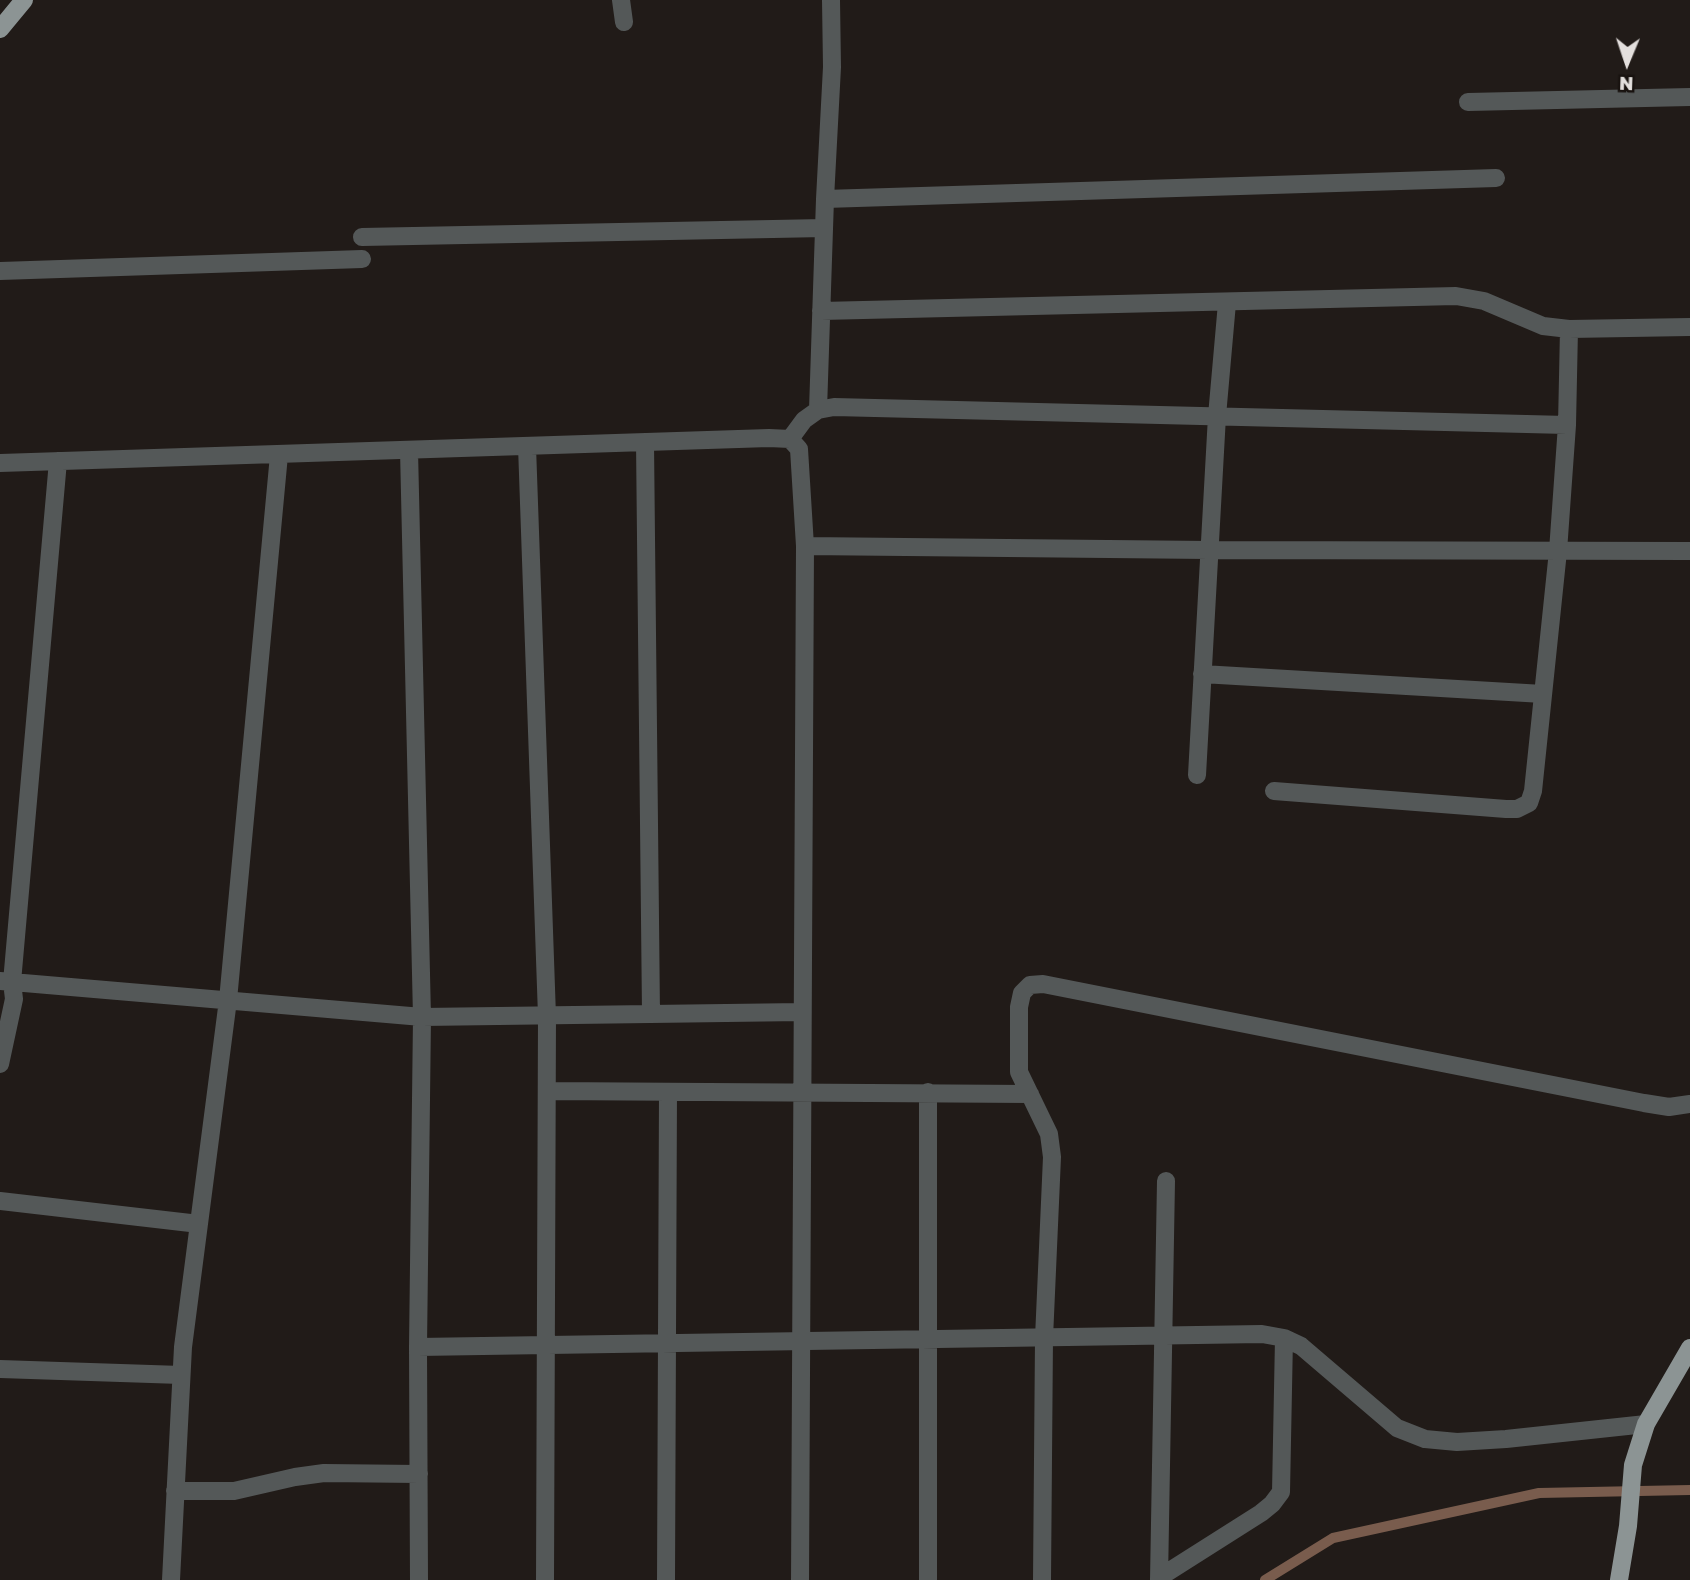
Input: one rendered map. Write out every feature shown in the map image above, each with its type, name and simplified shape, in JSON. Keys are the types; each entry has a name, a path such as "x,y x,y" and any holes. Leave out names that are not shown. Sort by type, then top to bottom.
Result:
{"main road":[{"path":"0,29 24,0"},
{"path":"1619,1580 1628,1526 1633,1465 1646,1424 1690,1348"}],"street":[{"path":"621,0 624,22"},
{"path":"818,410 832,67 831,0"},
{"path":"1468,102 1690,97"},
{"path":"825,199 1496,178"},
{"path":"362,237 824,228"},
{"path":"0,271 362,260"},
{"path":"821,310 1457,296 1485,301 1543,326 1569,329 1690,327"},
{"path":"1196,775 1217,416 1227,303"},
{"path":"1274,791 1517,809 1528,803 1533,791 1558,551 1567,425 1569,329"},
{"path":"790,439 804,420 818,410 834,407 1567,425"},
{"path":"0,463 790,439 799,449 805,546 800,1580"},
{"path":"645,442 651,1014"},
{"path":"527,446 547,1016 545,1580"},
{"path":"409,450 422,1017 418,1347 419,1580"},
{"path":"171,1580 181,1375 228,1000 279,455"},
{"path":"0,1064 14,999 6,982 58,461"},
{"path":"805,546 1690,551"},
{"path":"1202,674 1543,694"},
{"path":"6,982 422,1017 802,1012"},
{"path":"1042,1580 1044,1338 1052,1157 1049,1134 1019,1072 1019,1007 1022,993 1030,985 1042,984 1644,1103 1669,1107 1690,1104"},
{"path":"547,1091 1030,1094"},
{"path":"666,1580 668,1092"},
{"path":"928,1092 928,1580"},
{"path":"1160,1578 1166,1181"},
{"path":"0,1201 199,1224"},
{"path":"418,1347 1262,1334 1284,1338 1301,1346 1396,1428 1425,1439 1457,1442 1506,1439 1646,1424"},
{"path":"1160,1578 1261,1513 1281,1492 1284,1338"},
{"path":"0,1369 181,1375"},
{"path":"175,1491 234,1490 295,1476 324,1473 419,1474"}],"waterway":[{"path":"1265,1580 1333,1538 1539,1493 1690,1490"}]}
